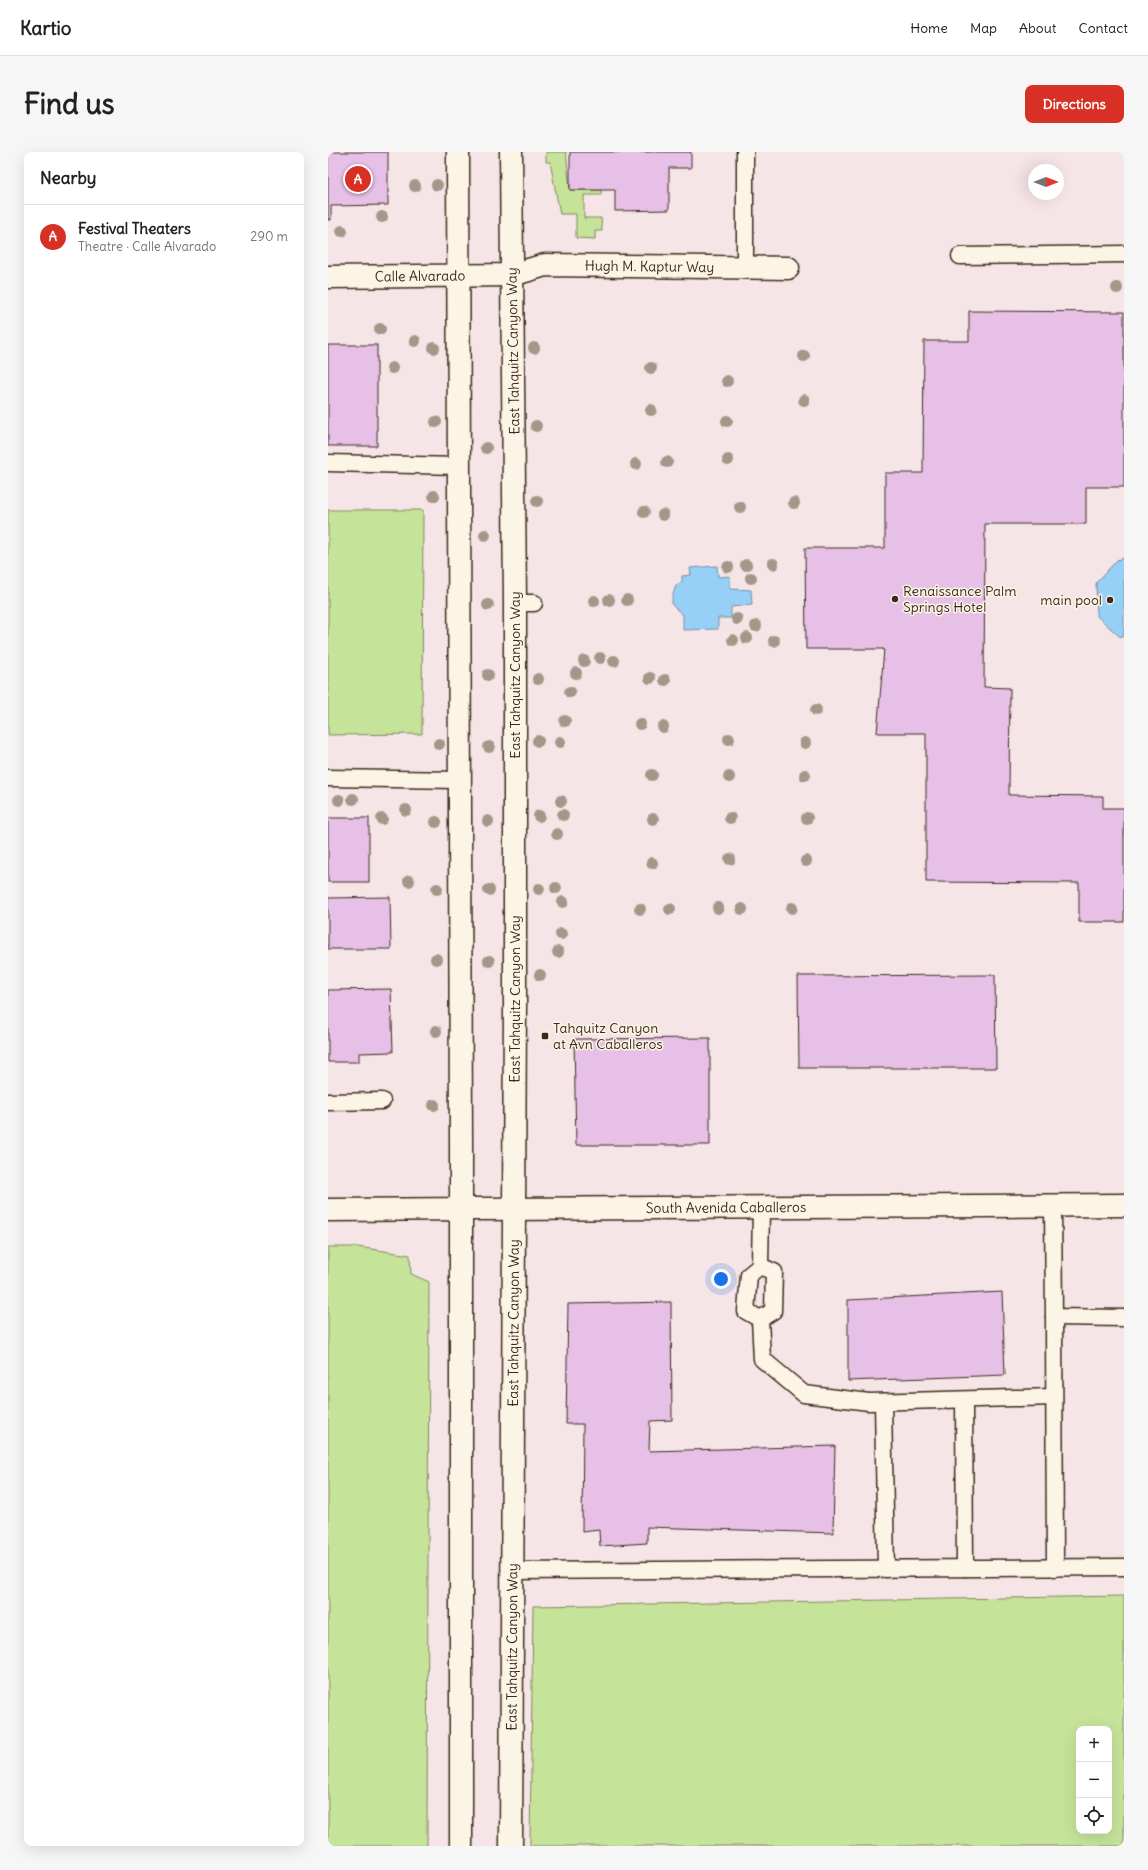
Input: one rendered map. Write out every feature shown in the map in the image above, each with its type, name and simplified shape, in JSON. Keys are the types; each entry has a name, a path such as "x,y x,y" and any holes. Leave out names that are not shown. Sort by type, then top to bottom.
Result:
{"main road":[{"path":"458,152 461,1846"},
{"name":"East Tahquitz Canyon Way","path":"511,152 512,275 524,603 514,1209 511,1846"},
{"name":"Hugh M. Kaptur Way","path":"512,275 546,265 788,268"},
{"name":"Calle Alvarado","path":"328,277 512,275"},
{"name":"South Avenida Caballeros","path":"328,1210 1124,1205"}],"lane":[{"path":"745,152 745,267"},
{"path":"960,256 1124,254"},
{"path":"328,464 458,466"},
{"path":"328,778 459,780"},
{"path":"328,1102 382,1101"},
{"path":"1053,1205 1055,1568"},
{"path":"760,1319 746,1310 750,1276 760,1266 761,1208"},
{"path":"760,1266 774,1272 773,1311 760,1319"},
{"path":"1054,1317 1124,1318"},
{"path":"760,1319 762,1360 804,1394 868,1402 1054,1397"},
{"path":"964,1400 965,1568"},
{"path":"882,1402 886,1569"},
{"path":"512,1571 1124,1567"}],"green space":[{"path":"546,152 566,152 570,190 601,190 601,195 584,195 584,218 601,218 602,231 595,231 595,239 576,238 576,214 560,214 550,162 546,162"},
{"path":"328,510 423,510 422,734 328,735"},
{"path":"328,1247 358,1247 410,1255 411,1274 429,1282 427,1846 328,1846"},
{"path":"1124,1596 1124,1846 530,1846 533,1606"}],"water":[{"name":"main pool","path":"1124,558 1124,637 1119,636 1097,616 1096,583 1117,560"},
{"path":"717,566 718,577 730,576 730,589 751,590 752,605 731,607 731,618 718,618 718,629 683,630 683,615 672,605 672,598 676,585 682,582 682,576 691,575 690,568"}],"building":[{"path":"328,152 388,152 388,205 331,206 331,220 328,220"},
{"path":"570,152 691,152 691,168 669,168 669,210 615,211 615,190 570,190"},
{"name":"Renaissance Palm Springs Hotel","path":"969,311 1124,312 1124,487 1086,487 1086,524 985,524 984,687 1010,688 1009,795 1103,796 1103,808 1124,808 1124,922 1079,922 1079,883 926,882 926,733 877,733 884,649 806,649 805,548 885,548 885,473 923,473 924,341 969,341"},
{"path":"328,345 377,345 377,446 328,446"},
{"path":"328,818 369,818 369,882 328,882"},
{"path":"390,897 391,949 328,949 328,898"},
{"path":"995,975 996,1068 799,1068 798,976"},
{"path":"391,989 393,1052 359,1053 359,1062 328,1062 328,990"},
{"path":"710,1038 710,1145 576,1145 574,1039"},
{"path":"1002,1292 1005,1375 848,1381 848,1300"},
{"path":"671,1302 672,1420 650,1421 649,1451 835,1446 833,1533 647,1527 647,1543 600,1546 599,1530 582,1532 583,1424 566,1424 568,1304"}],"place":[{"name":"Festival Theaters","path":"358,179"},
{"name":"Renaissance Palm Springs Hotel","path":"895,599"},
{"name":"main pool","path":"1110,600"},
{"name":"Tahquitz Canyon at Avn Caballeros","path":"545,1036"}]}
